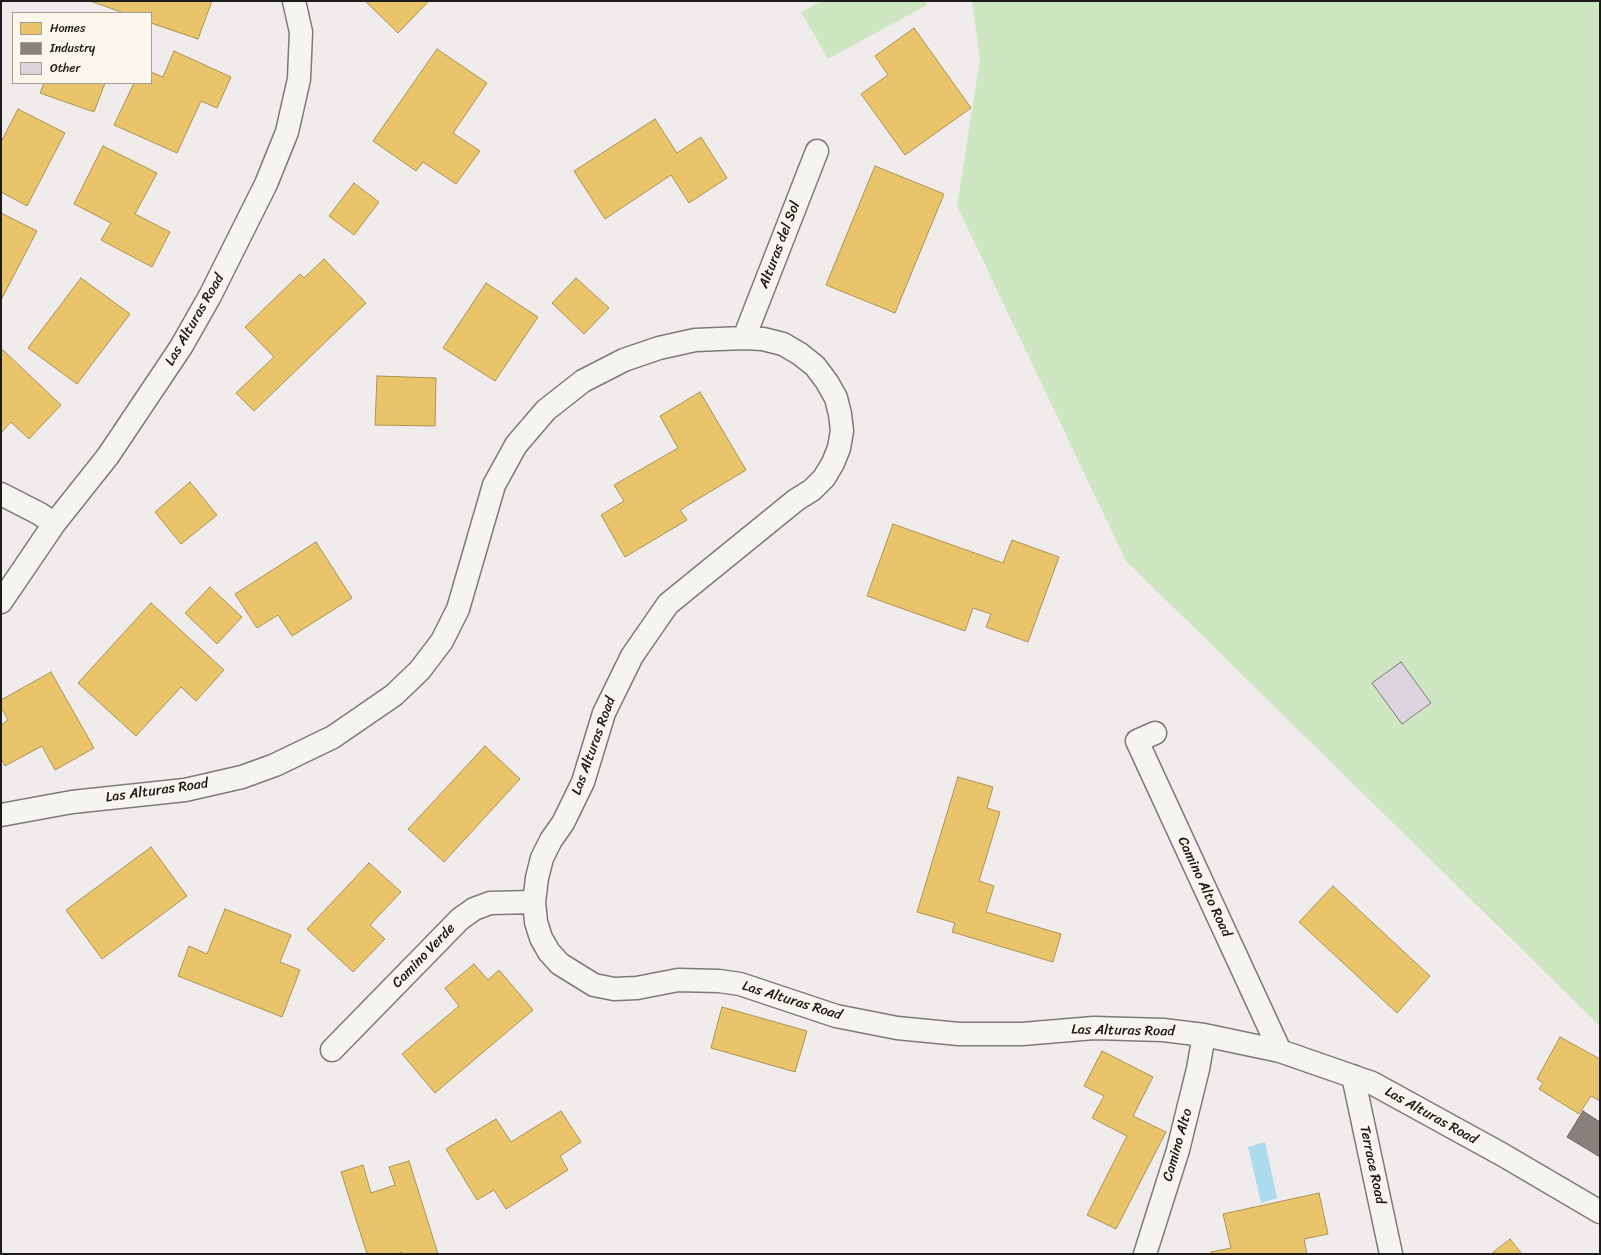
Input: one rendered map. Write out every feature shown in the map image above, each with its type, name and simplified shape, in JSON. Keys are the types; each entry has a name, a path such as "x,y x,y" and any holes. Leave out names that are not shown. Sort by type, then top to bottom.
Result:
{"street":[{"name":"Las Alturas Road","path":"1,602 54,524 108,456 181,347 210,296 266,184 287,132 298,79 301,32 294,1"},
{"name":"Alturas del Sol","path":"744,338 817,151"},
{"name":"Las Alturas Road","path":"1,815 72,802 185,790 234,778 275,765 333,737 394,694 420,670 442,641 458,609 494,485 516,444 546,410 584,381 624,360 659,348 695,340 744,338 763,339 783,344 800,354 815,366 827,382 836,398 840,414 842,431 839,448 833,464 824,478 812,490 796,500 668,604 632,656 604,713 583,782 542,858 537,878 534,902 536,922 541,938 549,952 556,960 594,985 614,989 637,988 678,980 719,981 740,984 836,1016 898,1028 959,1034 1022,1034 1094,1028 1163,1030 1204,1035 1280,1051 1372,1083 1503,1155 1600,1212"},
{"path":"1,494 40,514 54,524"},
{"name":"Camino Alto Road","path":"1155,733 1137,740 1280,1051"},
{"name":"Camino Verde","path":"332,1050 460,919 469,912 490,903 534,902"},
{"name":"Camino Alto","path":"1145,1254 1178,1150 1198,1068 1204,1035"},
{"name":"Terrace Road","path":"1353,1076 1391,1254"}],"green space":[{"path":"822,1 925,1 927,5 828,59 801,12"},
{"path":"972,1 1600,1 1600,1026 1126,561 957,206 980,59"}],"water":[{"path":"1265,1142 1277,1198 1261,1203 1248,1147"}],"building: Homes":[{"path":"90,1 212,1 198,39 152,23 152,12 121,12"},
{"path":"365,1 429,1 398,33"},
{"path":"914,28 971,108 905,155 861,94 888,75 875,56"},
{"path":"437,49 487,83 453,133 480,151 456,184 423,162 416,171 373,141"},
{"path":"174,51 231,77 217,108 201,101 177,153 114,125 134,84 152,84 152,72 163,77"},
{"path":"44,84 105,84 94,112 40,93"},
{"path":"18,109 65,133 27,206 1,192 1,142"},
{"path":"655,119 677,153 701,137 727,178 689,203 671,175 605,219 574,171"},
{"path":"103,146 157,173 135,214 170,232 152,267 101,240 111,223 74,204"},
{"path":"875,166 944,194 895,313 826,285"},
{"path":"354,183 379,202 354,235 329,216"},
{"path":"1,213 37,231 1,300"},
{"path":"324,259 366,303 254,411 236,393 274,357 245,327 300,274 304,278"},
{"path":"81,278 130,314 77,384 28,348"},
{"path":"576,278 609,308 584,334 552,303"},
{"path":"486,283 538,317 495,381 443,348"},
{"path":"3,350 61,405 29,439 11,422 1,433 1,352"},
{"path":"377,376 436,378 435,426 375,425"},
{"path":"700,392 746,470 680,510 687,520 625,557 601,515 624,501 614,485 678,448 660,416"},
{"path":"190,482 217,515 181,544 155,512"},
{"path":"893,524 1003,563 1012,540 1059,557 1028,642 986,627 991,614 973,608 965,631 867,596"},
{"path":"316,542 352,598 292,636 278,615 257,628 235,594"},
{"path":"210,587 242,617 217,644 185,613"},
{"path":"151,603 224,670 196,701 181,687 136,736 78,683"},
{"path":"51,672 94,748 55,770 42,746 5,766 1,758 1,725 8,720 1,707 1,700"},
{"path":"485,746 520,779 444,862 408,829"},
{"path":"958,777 993,787 987,808 1000,812 979,881 994,886 986,912 1061,934 1053,962 952,932 955,923 917,912"},
{"path":"151,847 187,896 102,959 66,910"},
{"path":"369,863 401,892 370,925 385,939 353,972 307,929"},
{"path":"1333,886 1430,976 1397,1013 1299,922"},
{"path":"225,909 291,935 280,962 300,970 282,1017 178,976 189,946 207,954"},
{"path":"474,964 488,980 499,970 533,1010 435,1093 402,1054 459,1006 445,988"},
{"path":"722,1007 807,1031 795,1072 711,1048"},
{"path":"1560,1037 1600,1059 1600,1101 1591,1096 1579,1114 1539,1089 1543,1083 1537,1079"},
{"path":"1102,1051 1153,1077 1133,1116 1166,1132 1116,1229 1087,1215 1127,1136 1092,1118 1104,1096 1084,1086"},
{"path":"561,1111 581,1142 560,1156 568,1170 506,1209 494,1190 477,1200 446,1149 496,1119 511,1142"},
{"path":"409,1161 438,1254 402,1254 402,1252 397,1254 367,1254 341,1172 363,1165 371,1193 395,1185 389,1167"},
{"path":"1319,1193 1328,1234 1304,1239 1307,1254 1212,1254 1211,1252 1231,1248 1223,1214"},
{"path":"1510,1239 1522,1254 1491,1254"}],"building: Industry":[{"path":"1583,1111 1600,1122 1600,1157 1567,1137"}],"building: Other":[{"path":"1401,662 1431,703 1402,724 1372,683"}]}
